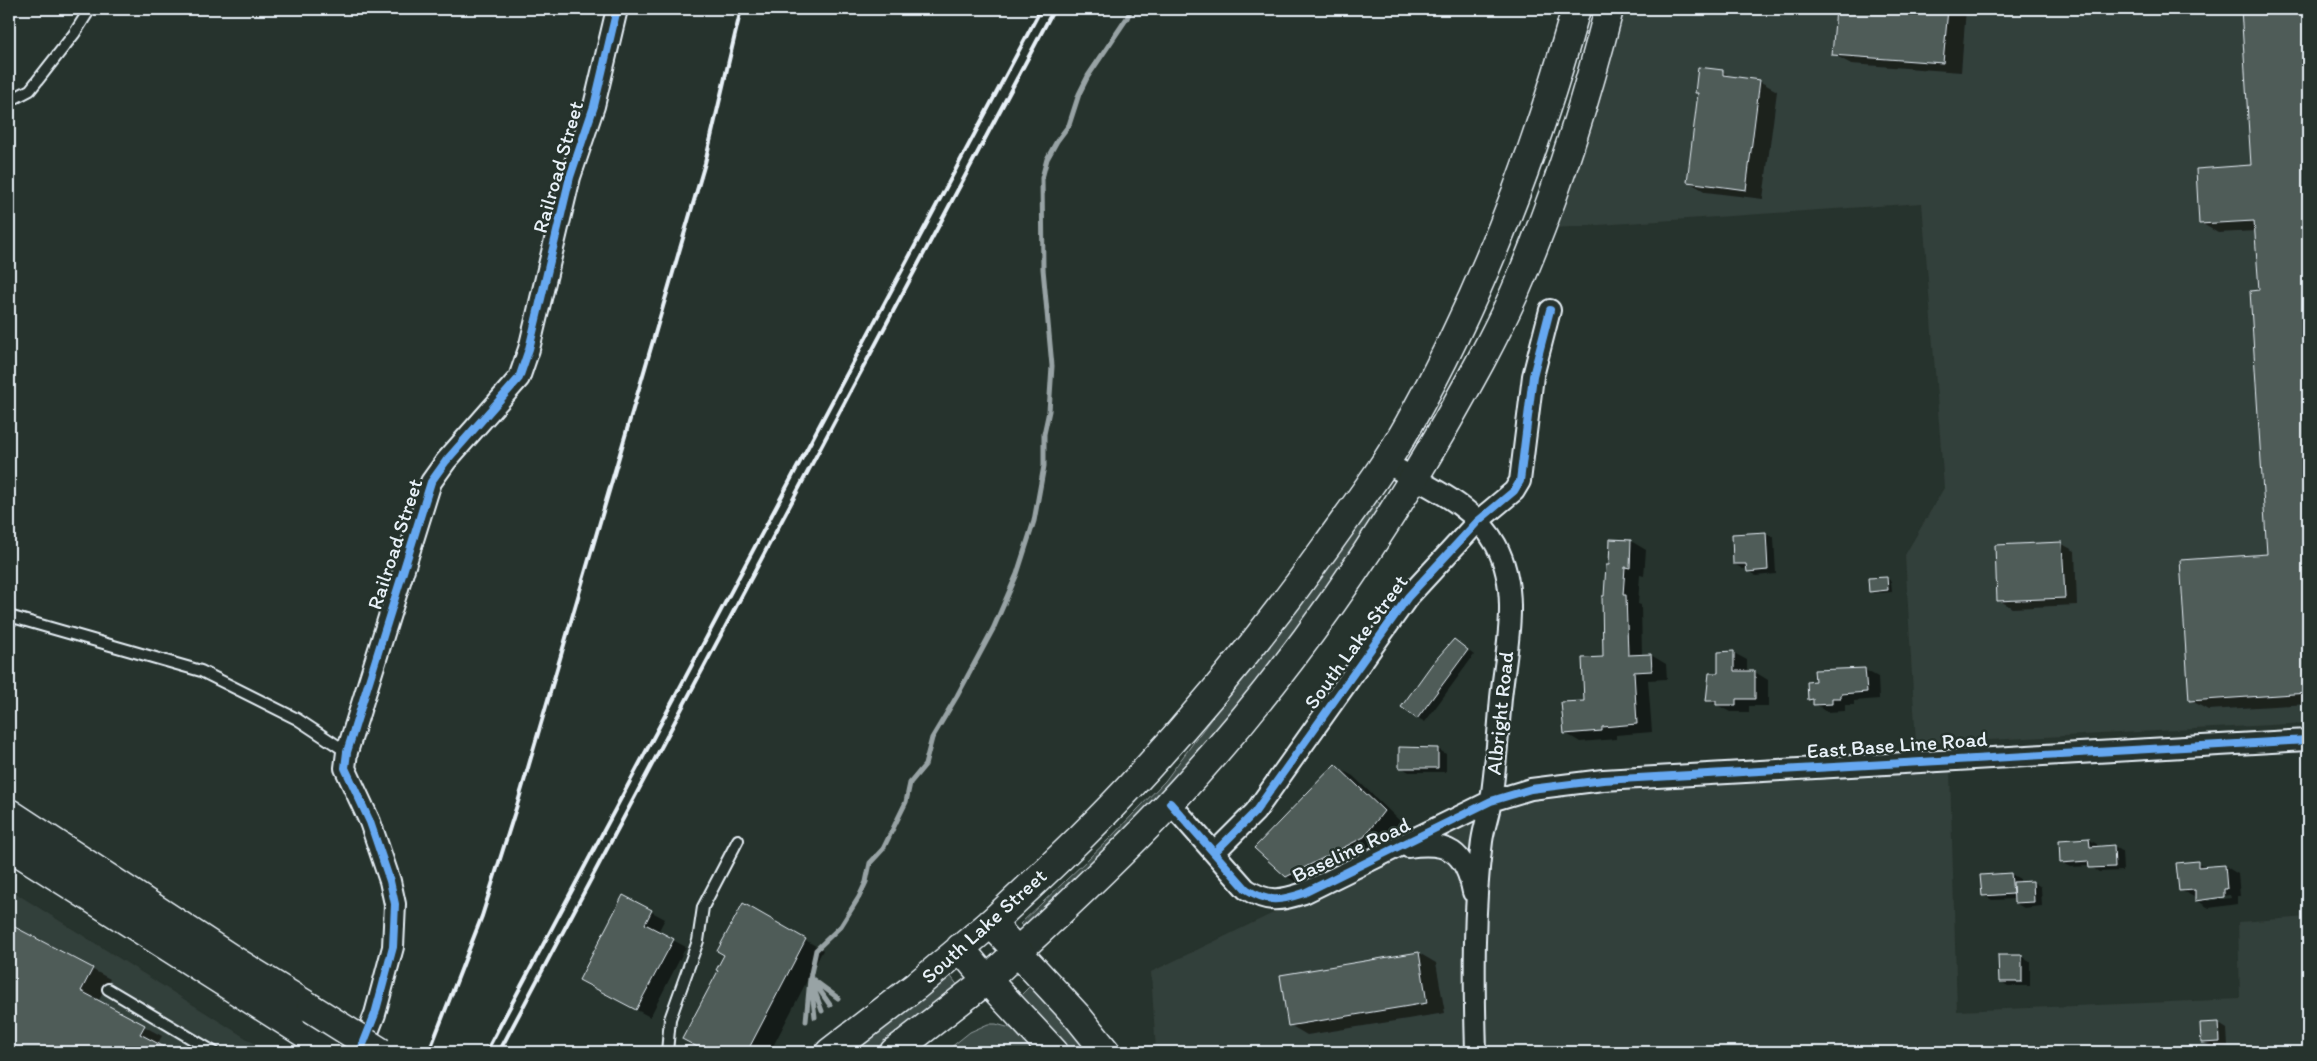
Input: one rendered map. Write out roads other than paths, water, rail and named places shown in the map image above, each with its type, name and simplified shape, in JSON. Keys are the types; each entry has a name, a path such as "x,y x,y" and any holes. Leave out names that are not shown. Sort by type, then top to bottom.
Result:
{"main road":[{"name":"South Lake Street","path":"830,1052 916,986 991,924 1073,846 1128,789 1248,652 1292,595 1386,463 1436,374 1490,259 1554,85 1576,9"},
{"name":"South Lake Street","path":"894,1052 987,980 1118,856 1170,803 1254,705 1344,588 1414,479 1480,365 1515,292 1582,108 1610,9"},
{"path":"9,813 230,958 306,1020 334,1052"},
{"path":"9,846 306,1020 381,1052"},
{"path":"991,924 1018,951 1106,1052"},
{"path":"960,948 1054,1052"}],"street":[{"name":"Railroad Street","path":"360,1052 375,1014 392,947 395,904 390,881 370,822 345,768 346,752 431,482 446,461 519,378 529,350 570,177 594,106 617,9"},
{"name":"South Lake Street","path":"1215,852 1254,812 1408,597 1478,521 1514,491 1520,481 1533,376 1550,310"},
{"name":"Albright Road","path":"1386,463 1462,507 1478,521 1495,544 1502,559 1509,597 1509,620 1491,801 1482,839 1476,906 1473,970 1476,1052"},
{"name":"East Base Line Road","path":"1491,801 1531,789 1604,780 2308,740"},
{"name":"Baseline Road","path":"1170,803 1246,889 1259,897 1280,900 1304,893 1491,801"},
{"name":"Baseline Road","path":"1393,849 1426,844 1442,847 1458,855 1470,874 1476,906"}],"lane":[{"path":"9,101 30,90 74,34 90,9"},
{"path":"9,616 201,671 297,719 346,752"},
{"path":"668,1052 670,1019 698,941 703,908 738,840"},
{"path":"108,989 214,1052"}],"waterway":[{"path":"822,1011 810,978 816,950 841,926 859,897 866,882 870,863 883,849 906,802 910,783 925,765 932,738 993,629 1017,574 1034,521 1044,466 1044,434 1049,411 1052,366 1043,269 1042,178 1047,159 1069,125 1079,94 1088,76 1131,9"},
{"path":"811,978 838,998"},
{"path":"806,1021 810,979"},
{"path":"814,982 830,1005"},
{"path":"812,991 815,1017"}],"railway":[{"path":"429,1052 482,916 518,802 705,163 741,9"},
{"path":"486,1052 1041,9"},
{"path":"499,1052 1054,9"}]}
